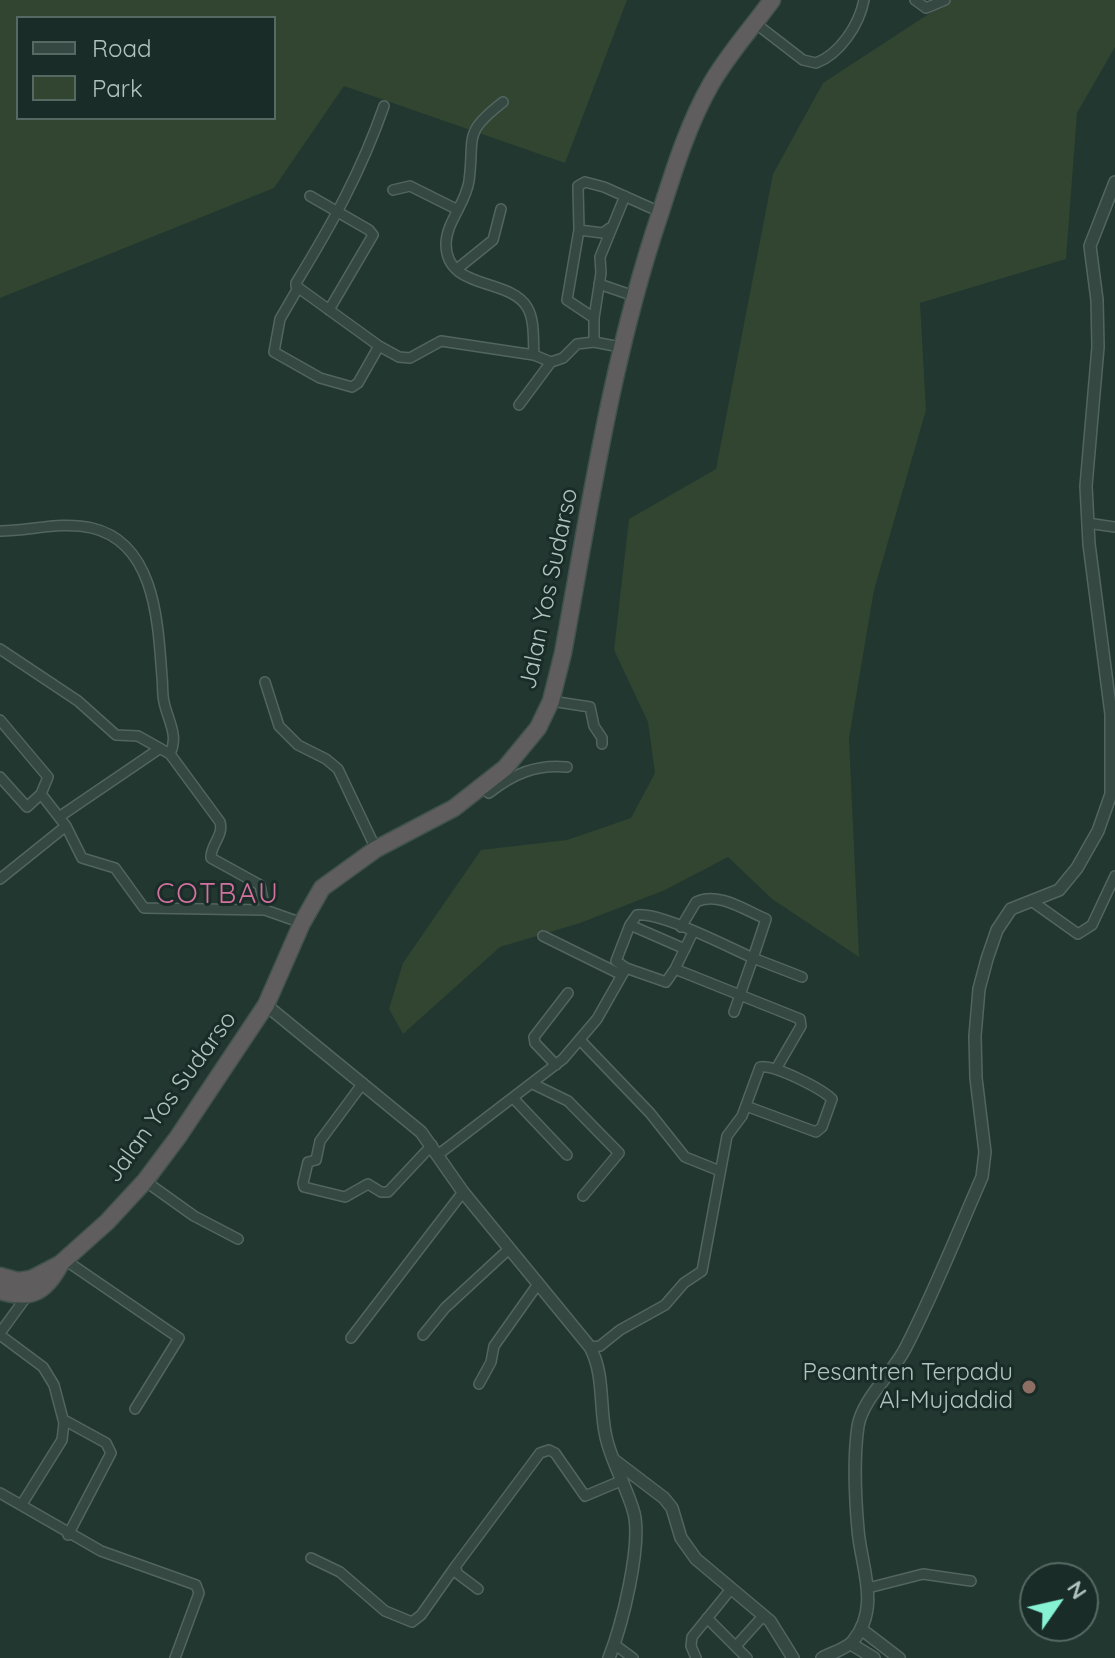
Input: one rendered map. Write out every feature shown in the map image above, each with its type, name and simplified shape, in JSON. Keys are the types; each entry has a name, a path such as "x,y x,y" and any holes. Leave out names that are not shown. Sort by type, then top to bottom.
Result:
{"highway":[{"name":"Jalan Yos Sudarso","path":"0,1276 18,1281 31,1279 62,1262 107,1222 145,1181 266,1005 302,923 322,888 376,849 454,808 482,788 523,750 538,728 551,701 563,653 620,347 660,212 706,94 719,71 772,0"},
{"name":"Jalan Yos Sudarso","path":"27,1296 42,1288 62,1262"},
{"path":"0,1291 27,1296"}],"street":[{"path":"755,23 797,57 816,63 833,52 852,30 862,12 864,0 872,0"},
{"path":"915,0 926,8 945,0"},
{"path":"503,102 478,122 472,133 467,189 448,233 446,248 457,269 475,282 522,299 531,316 534,355"},
{"path":"384,106 367,153 339,213 296,283 298,288 379,346 404,358 415,356 441,341 534,355 551,362"},
{"path":"594,318 567,300 579,230 579,184 585,182 604,187 660,212"},
{"path":"822,1658 851,1644 861,1629 867,1607 868,1588 858,1534 856,1495 859,1425 868,1404 904,1350 982,1177 985,1152 975,1059 979,989 997,930 1006,915 1019,905 1059,890 1077,868 1098,831 1111,794 1111,714 1087,523 1086,472 1098,334 1090,246 1115,182"},
{"path":"393,190 410,186 458,210"},
{"path":"310,196 373,235 329,310"},
{"path":"594,342 600,257 625,196"},
{"path":"457,269 493,240 501,209"},
{"path":"579,230 603,233 610,228"},
{"path":"599,284 634,296"},
{"path":"298,288 280,319 274,352 320,378 352,387 358,383 379,346"},
{"path":"519,405 551,362 563,358 577,344 594,342 620,347"},
{"path":"1087,523 1115,527"},
{"path":"0,531 58,526 91,528 118,539 130,552 147,582 157,614 163,700 175,741 170,754"},
{"path":"0,649 78,701 116,735 138,736 170,754 220,822 221,832 211,851 211,858 260,885 265,910"},
{"path":"265,682 279,726 298,745 326,759 338,769 376,849"},
{"path":"551,701 589,706 602,744"},
{"path":"0,720 48,777 41,794 30,806 23,806 0,777"},
{"path":"0,879 63,822 159,749"},
{"path":"482,788 489,793 506,780 534,768 548,765 567,767"},
{"path":"41,794 63,822 82,858 115,868 144,908 265,910 302,923"},
{"path":"1033,902 1078,934 1092,925 1115,876"},
{"path":"681,927 696,902 711,898 766,919 734,1012"},
{"path":"624,972 616,959 630,925 640,914 681,927 802,977"},
{"path":"630,925 685,949"},
{"path":"543,936 624,972 666,982 693,932"},
{"path":"675,969 801,1021 776,1069"},
{"path":"363,1083 324,1135 316,1160 308,1162 304,1187 345,1197 368,1184 381,1192 388,1192 436,1149 514,1099 556,1065 597,1019 624,972"},
{"path":"556,1065 535,1043 534,1037 568,993"},
{"path":"266,1005 421,1132 436,1149 463,1192 590,1347 599,1367 606,1436 629,1493 635,1517 636,1545 609,1658"},
{"path":"580,1040 650,1113 685,1157 720,1171"},
{"path":"590,1347 600,1346 620,1330 665,1305 684,1283 702,1271 727,1136 742,1116 760,1067 776,1069 831,1097 816,1132 746,1106"},
{"path":"533,1084 568,1101 619,1153 583,1196"},
{"path":"514,1099 567,1155"},
{"path":"145,1181 194,1216 238,1239"},
{"path":"351,1338 463,1192"},
{"path":"423,1335 445,1308 509,1249"},
{"path":"62,1262 179,1338 135,1409"},
{"path":"479,1384 491,1362 494,1346 538,1284"},
{"path":"22,1504 62,1440 64,1420 54,1385 43,1367 0,1334 27,1296"},
{"path":"64,1420 106,1443 111,1453 68,1535"},
{"path":"311,1558 340,1572 385,1611 412,1622 421,1615 540,1453 555,1453 585,1496 623,1480"},
{"path":"614,1459 646,1482 672,1508 676,1528 688,1550 764,1615 789,1656"},
{"path":"629,1493 646,1482"},
{"path":"0,1493 68,1535 101,1551 196,1585 199,1593 175,1658"},
{"path":"455,1567 458,1574 478,1589"},
{"path":"868,1588 923,1574 971,1581"},
{"path":"696,1658 691,1641 731,1589"},
{"path":"736,1646 764,1615"},
{"path":"707,1618 747,1658"},
{"path":"861,1629 899,1658"},
{"path":"614,1644 633,1658"},
{"path":"851,1644 874,1658"}],"green space":[{"path":"0,0 627,0 565,163 344,86 274,188 0,298"},
{"path":"950,0 1115,0 1115,47 1077,113 1066,259 920,303 926,410 874,590 849,738 859,957 772,899 728,857 665,890 580,923 500,947 403,1034 389,1009 403,963 481,850 567,840 631,818 655,773 648,722 614,650 629,519 716,469 773,174 823,83"}],"place":[{"name":"Pesantren Terpadu Al-Mujaddid","path":"1029,1387"}],"district":[{"name":"COTBAU","path":"218,895"}]}
